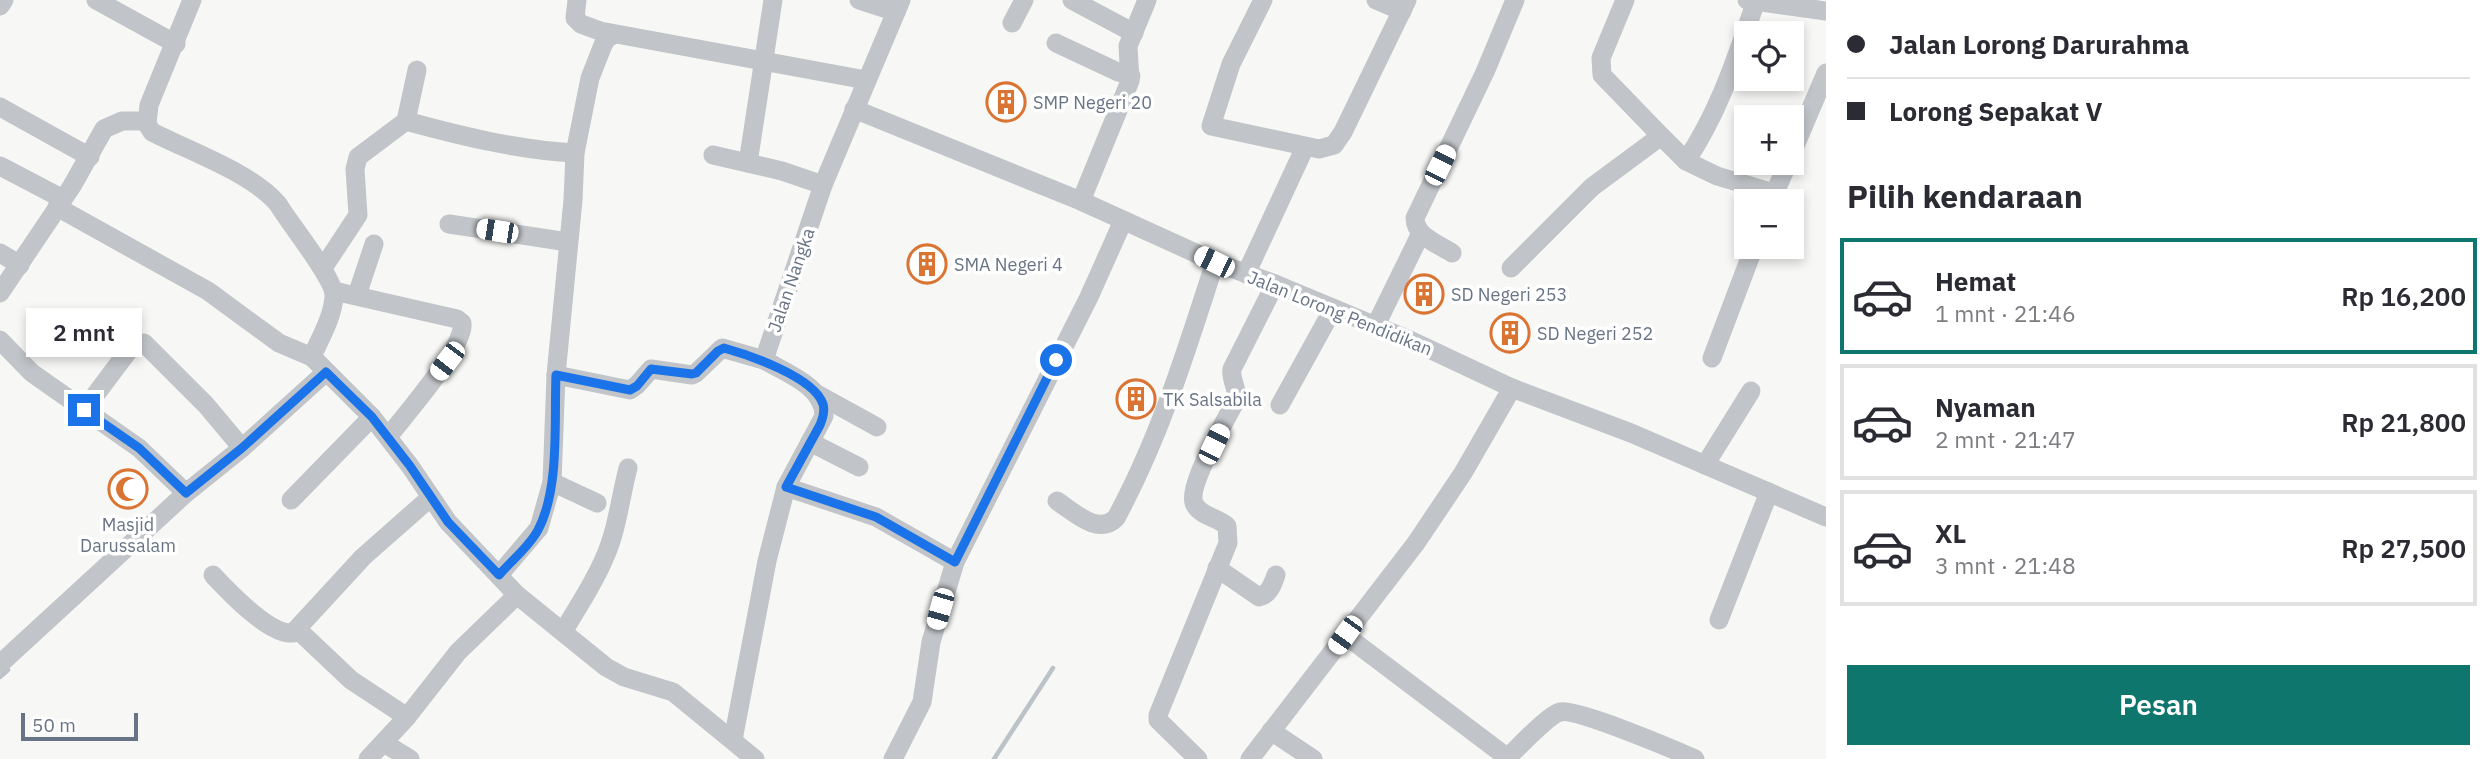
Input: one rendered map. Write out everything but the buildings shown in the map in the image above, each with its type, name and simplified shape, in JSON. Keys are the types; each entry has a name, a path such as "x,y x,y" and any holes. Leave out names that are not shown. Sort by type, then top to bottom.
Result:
{"street":[{"path":"0,6 4,0"},
{"path":"96,0 176,44"},
{"path":"192,0 149,105 146,121 152,132 229,170 271,196 323,268 334,290 329,317 312,357"},
{"path":"577,0 575,14 578,21 613,35 866,80"},
{"path":"748,163 773,0"},
{"path":"859,0 898,6"},
{"path":"1012,23 1024,0"},
{"path":"1072,0 1134,33"},
{"path":"1081,201 1124,100 1131,76 1128,53 1147,0"},
{"path":"1262,0 1231,64 1211,126 1305,147 1326,149 1338,141 1354,112 1404,5 1376,0"},
{"path":"1452,253 1421,233 1415,223 1417,212 1485,72 1515,0"},
{"path":"1625,0 1601,58 1602,75 1686,160 1717,176 1752,189"},
{"path":"1686,160 1706,131 1722,95 1751,1 1826,11"},
{"name":"Jalan Nangka","path":"764,360 823,186 898,6"},
{"path":"499,575 539,528 552,482 556,375 575,153 590,78 603,45 607,38 613,35"},
{"path":"1056,43 1131,76"},
{"path":"323,268 358,215 355,169 358,157 406,121 417,70"},
{"path":"1804,125 1826,73"},
{"path":"0,107 90,157"},
{"name":"Jalan Lorong Pendidikan","path":"854,109 1081,201 1214,262 1275,284 1412,341 1512,388 1631,433 1826,517"},
{"path":"0,293 90,157 100,135 108,126 122,121 146,121"},
{"path":"406,121 454,134 543,151 575,153"},
{"path":"1511,268 1592,187 1661,136"},
{"path":"1246,274 1305,147"},
{"path":"713,155 823,186"},
{"path":"0,166 208,291 279,342 312,357 372,417 448,522 517,595 615,673 673,692 753,758"},
{"path":"892,759 922,702 931,642 955,562 1089,297 1123,221"},
{"path":"449,224 568,242"},
{"path":"1375,327 1421,233"},
{"path":"357,295 373,244"},
{"path":"0,253 20,265"},
{"path":"1712,358 1749,259"},
{"path":"1057,502 1096,525 1107,525 1116,518 1156,434 1214,262"},
{"path":"1198,759 1158,720 1158,715 1228,543 1225,524 1194,505 1195,488 1236,400 1237,394 1231,380 1232,369 1275,284"},
{"path":"334,290 459,319 463,327 447,361 388,437"},
{"path":"1280,405 1333,309"},
{"path":"0,340 32,373 139,448 186,493"},
{"path":"84,410 130,350 135,345 144,344 206,405 242,448"},
{"path":"556,375 630,390 637,386 651,369 696,373 722,348 764,360 877,427"},
{"path":"0,664 186,493 242,448 326,372"},
{"path":"1250,759 1416,543 1462,473 1512,388"},
{"path":"1705,465 1751,391"},
{"path":"733,740 767,561 786,487 824,416 823,406 816,393"},
{"path":"291,500 372,417"},
{"path":"810,442 859,467"},
{"path":"563,632 605,557 617,520 628,468"},
{"path":"552,482 597,503"},
{"path":"786,487 876,517 955,562"},
{"path":"1719,620 1769,492"},
{"path":"213,575 243,605 276,630 290,634 298,629 363,557 431,497"},
{"path":"1217,568 1259,597 1264,596 1270,589 1276,575"},
{"path":"368,759 407,717 458,652 517,595"},
{"path":"298,629 351,680 407,717"},
{"path":"1345,635 1507,758 1551,717 1563,712 1584,717 1695,759"},
{"path":"1270,732 1313,759"},
{"path":"384,743 410,759"}],"waterway":[{"path":"994,759 1053,668"},
{"path":"0,677 8,670"}],"place":[{"name":"SMP Negeri 20","path":"1006,102"},
{"name":"SMA Negeri 4","path":"927,264"},
{"name":"SD Negeri 253","path":"1424,294"},
{"name":"SD Negeri 252","path":"1510,333"},
{"name":"TK Salsabila","path":"1136,399"},
{"name":"Masjid Darussalam","path":"128,489"}],"route":[{"path":"84,410 139,448 186,493 242,448 326,372 372,417 448,522 499,575 530,542 544,513 552,482 556,375 630,390 637,386 644,374 651,369 696,373 724,348 764,360 803,383 821,400 824,416 786,487 876,517 955,562 1056,360"}]}
